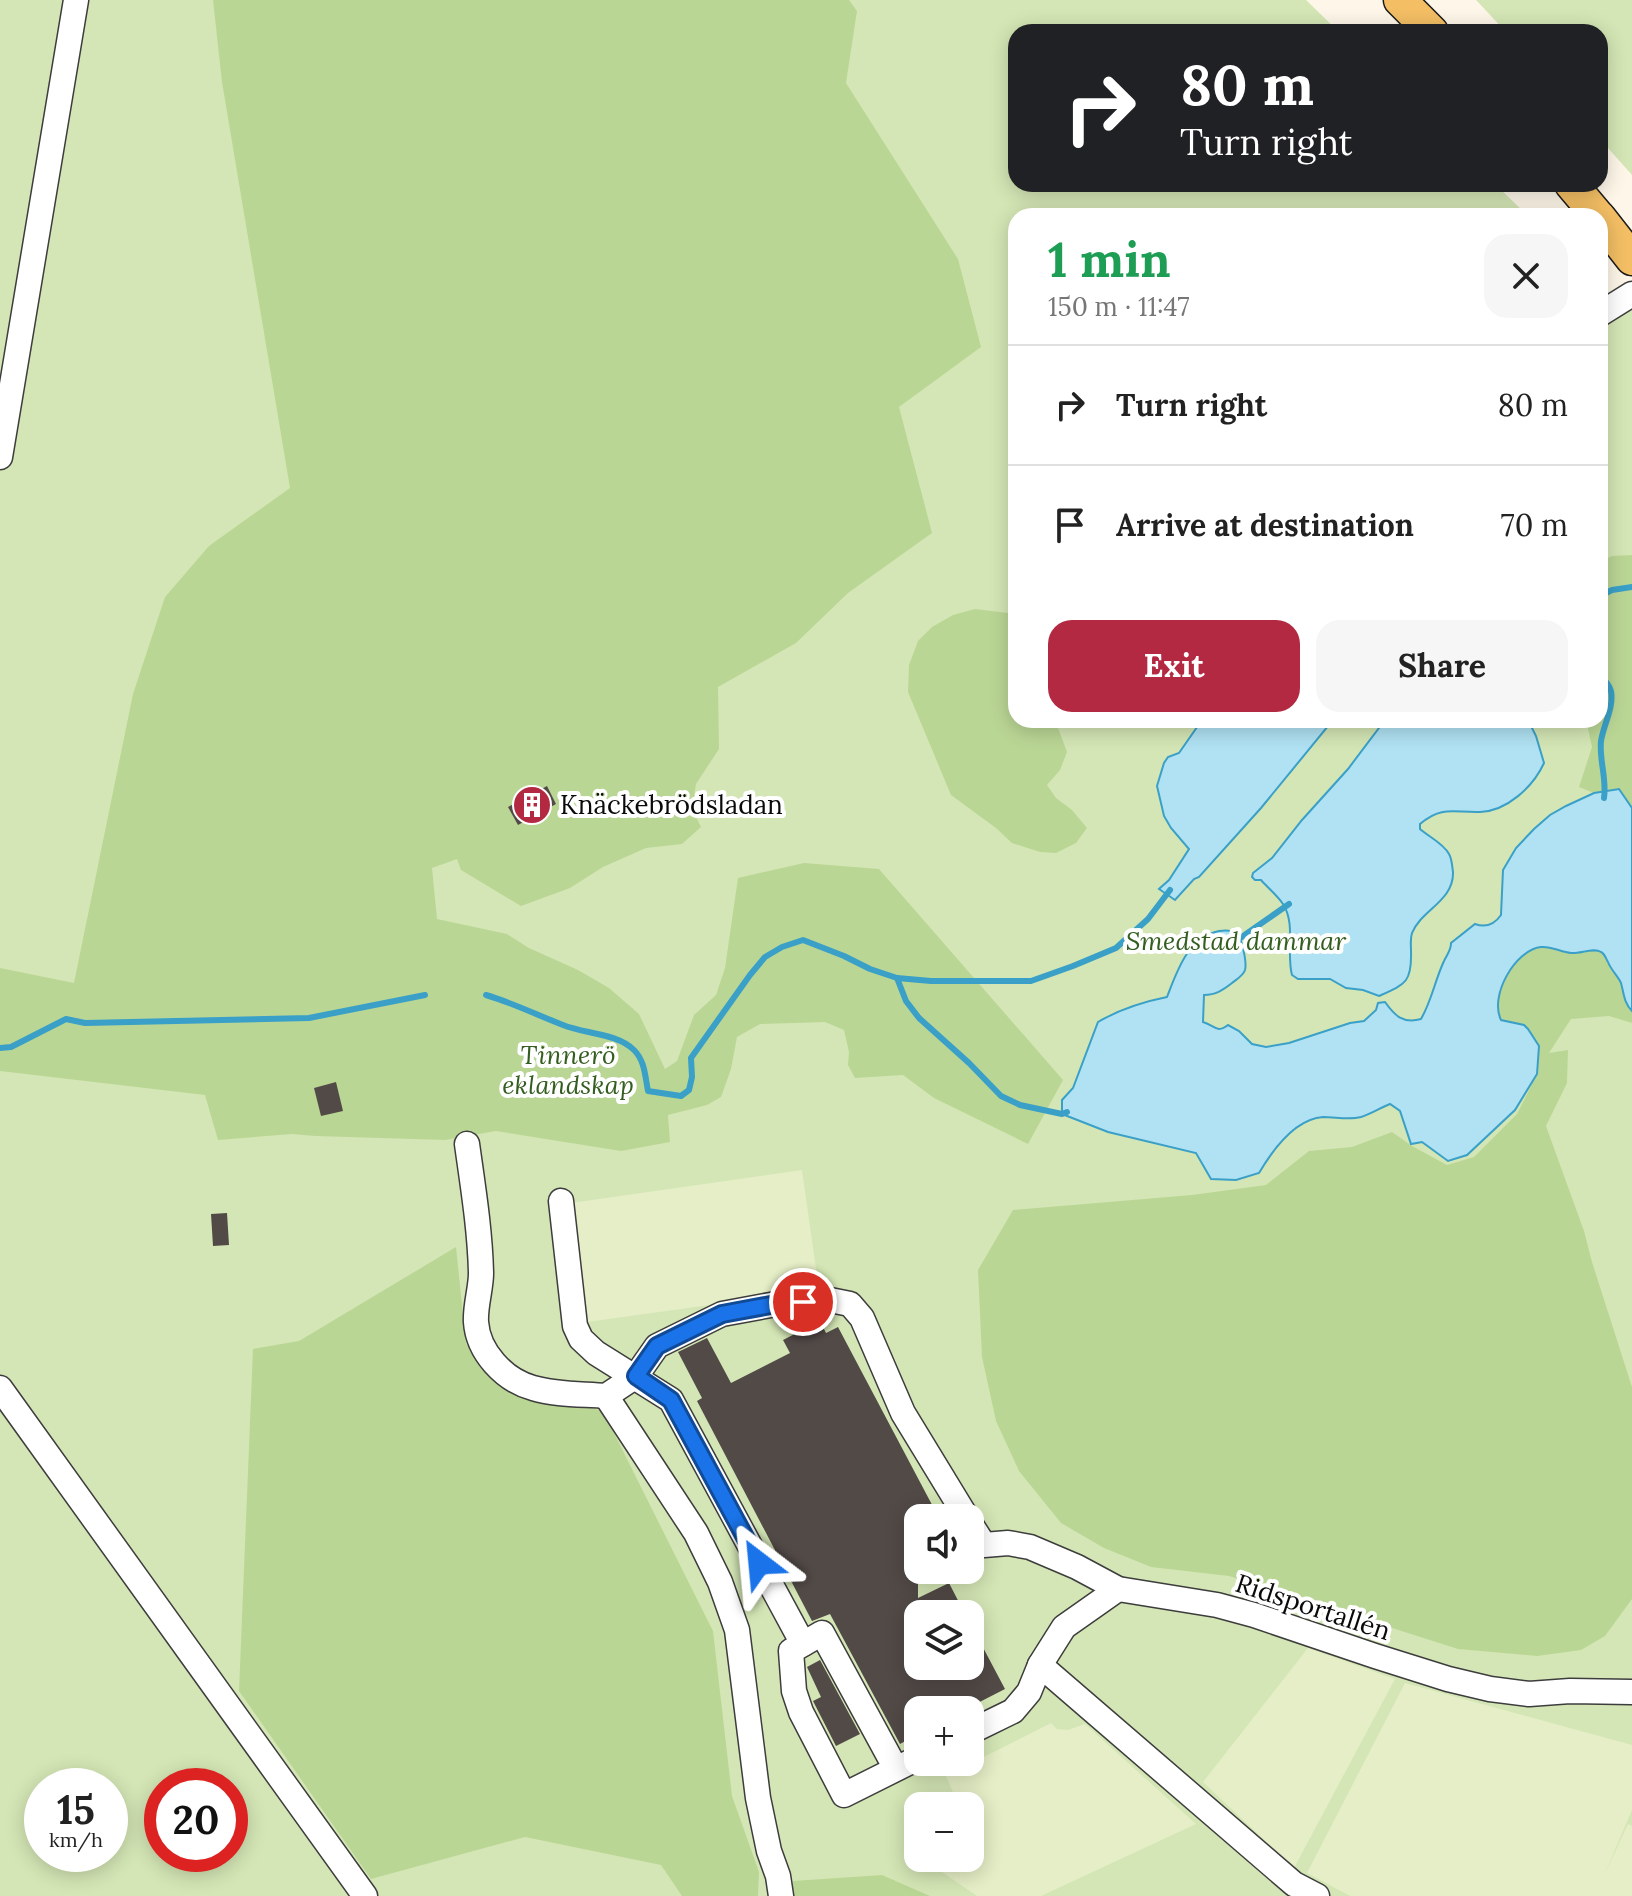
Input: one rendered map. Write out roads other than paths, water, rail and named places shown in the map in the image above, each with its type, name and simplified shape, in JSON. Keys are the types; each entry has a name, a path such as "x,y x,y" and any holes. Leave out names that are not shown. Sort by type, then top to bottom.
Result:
{"main road":[{"path":"1400,0 1424,24"},
{"path":"1578,192 1591,208"},
{"path":"1608,228 1632,259"}],"street":[{"path":"0,457 76,0"},
{"path":"1608,309 1632,294"},
{"path":"467,1144 480,1245 481,1278 476,1321 479,1341 490,1359 509,1376 532,1388 606,1396 636,1376 657,1346 722,1314 776,1304 830,1300 850,1304 862,1318 903,1413 959,1504"},
{"path":"561,1201 575,1326 581,1339 596,1353 671,1400 803,1644"},
{"path":"0,1388 365,1896"},
{"path":"606,1396 696,1533 720,1582 737,1630 758,1798 781,1896"},
{"name":"Ridsportallén","path":"984,1545 1008,1543 1030,1547 1118,1589 1217,1605 1448,1679 1490,1689 1529,1694 1632,1692"},
{"path":"984,1725 1013,1711 1029,1692 1040,1665 1064,1627 1118,1589"},
{"path":"896,1769 822,1633 791,1651 794,1691 801,1712 844,1795 896,1769 904,1765"},
{"path":"1040,1665 1294,1884 1317,1896"}],"water":[{"name":"Smedstad dammar","path":"1196,728 1326,728 1261,808 1175,900 1159,889 1169,880 1189,849 1164,816 1157,786 1168,757 1179,753"},
{"name":"Smedstad dammar","path":"1379,728 1532,728 1544,763 1526,789 1500,807 1480,812 1442,812 1420,824 1420,829 1440,843 1449,854 1452,882 1443,898 1422,918 1412,933 1410,969 1406,981 1379,996 1346,988 1330,979 1298,979 1292,975 1287,912 1261,880 1252,877 1348,769"},
{"name":"Smedstad dammar","path":"1619,789 1632,808 1632,1011 1620,980 1601,952 1571,953 1541,947 1522,956 1502,987 1498,1010 1501,1020 1524,1025 1539,1046 1537,1074 1515,1110 1467,1155 1448,1161 1422,1142 1411,1144 1400,1111 1390,1104 1361,1117 1313,1119 1285,1138 1259,1173 1236,1180 1211,1179 1196,1153 1108,1132 1062,1114 1062,1100 1073,1088 1098,1022 1131,1006 1167,997 1185,956 1199,940 1219,931 1231,931 1239,936 1245,970 1222,990 1204,995 1203,1022 1218,1029 1228,1025 1252,1044 1266,1047 1289,1043 1364,1021 1376,1010 1378,1003 1385,1002 1404,1020 1421,1019 1451,943 1475,924 1490,925 1501,915 1503,870 1516,848 1550,815 1594,793"}],"waterway":[{"path":"1608,592 1632,587"},
{"path":"1608,685 1612,697 1608,717"},
{"path":"1604,798 1601,741 1605,728"},
{"path":"486,995 572,1028 627,1044 640,1059 648,1091 681,1096 689,1090 691,1058 750,975 765,957 782,947 803,940 897,978 1031,981 1116,948 1148,919 1170,890"},
{"path":"1236,941 1289,904"},
{"path":"897,978 906,1001 919,1018 1001,1096 1020,1105 1062,1114 1067,1112"},
{"path":"0,1048 11,1047 66,1019 85,1023 309,1018 425,995"}],"place":[{"name":"Knäckebrödsladan","path":"532,805"}],"park label":[{"name":"Tinnerö eklandskap","path":"568,1070"}]}
